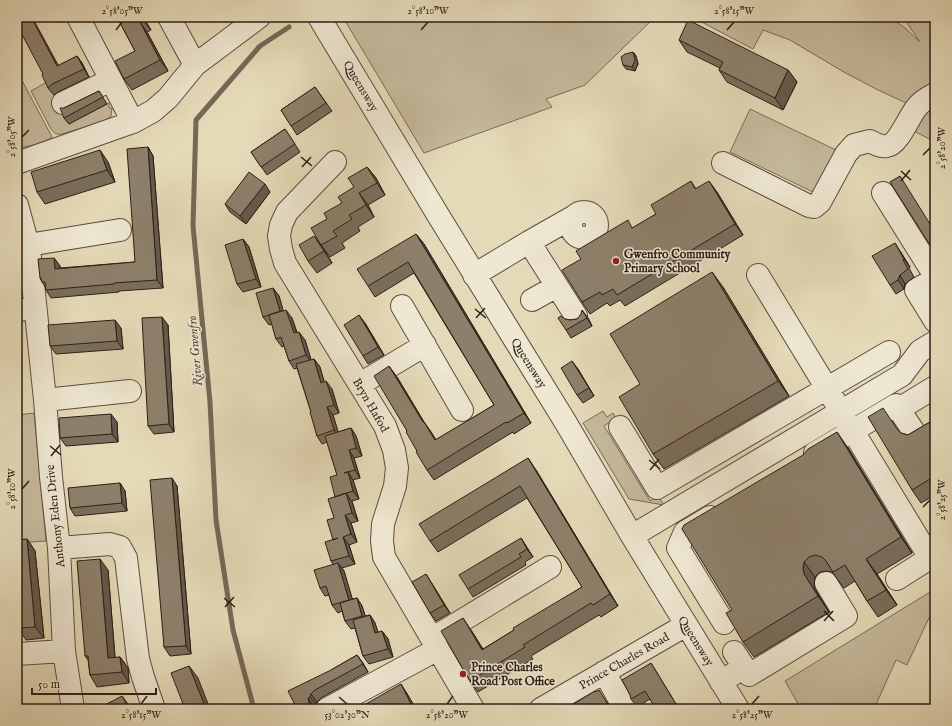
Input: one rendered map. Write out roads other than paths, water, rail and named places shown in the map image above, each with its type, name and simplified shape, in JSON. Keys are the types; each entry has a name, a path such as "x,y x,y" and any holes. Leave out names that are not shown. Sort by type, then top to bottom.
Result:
{"street":[{"path":"78,17 133,122"},
{"path":"169,17 195,65"},
{"path":"17,163 133,122 153,112 168,98 195,65 259,17"},
{"name":"Queensway","path":"319,17 738,709"},
{"path":"63,103 111,80"},
{"path":"723,163 809,206 814,207 820,202 846,154 854,145 870,140 879,146 889,146 897,140 910,116 918,105 935,94"},
{"name":"Bryn Hafod","path":"335,162 287,212 281,225 279,236 281,249 285,263 385,426 394,450 397,468 395,486 383,524 382,541 384,557 473,709"},
{"path":"884,193 935,277 916,290 935,322"},
{"name":"Anthony Eden Drive","path":"17,205 28,245 31,264 26,309 45,400 51,477 59,548 64,651 73,709"},
{"path":"474,274 529,242 567,226"},
{"path":"28,245 120,230"},
{"path":"529,242 576,316"},
{"path":"758,275 930,558 897,579"},
{"path":"532,300 557,286"},
{"path":"402,306 462,410"},
{"path":"632,536 902,375 920,351 935,342"},
{"path":"360,384 424,345"},
{"path":"620,427 658,488 889,352"},
{"path":"899,409 935,387"},
{"path":"45,400 130,391"},
{"path":"800,464 807,460 809,456 896,405 916,435"},
{"path":"724,623 678,548 685,532 726,508"},
{"path":"59,548 110,544 120,547 126,558 138,659 154,709"},
{"path":"327,709 435,644 550,567"},
{"path":"721,682 739,660 749,676 846,616 826,583"},
{"name":"Prince Charles Road","path":"541,709 686,625"},
{"path":"17,654 64,651"},
{"path":"604,672 625,709"}],"waterway":[{"name":"River Gwenfro","path":"254,709 233,630 216,520 210,402 193,226 196,120 260,46 289,27"}],"place":[{"name":"Gwenfro Community Primary School","path":"616,261"},
{"name":"Prince Charles Road Post Office","path":"463,674"}]}
